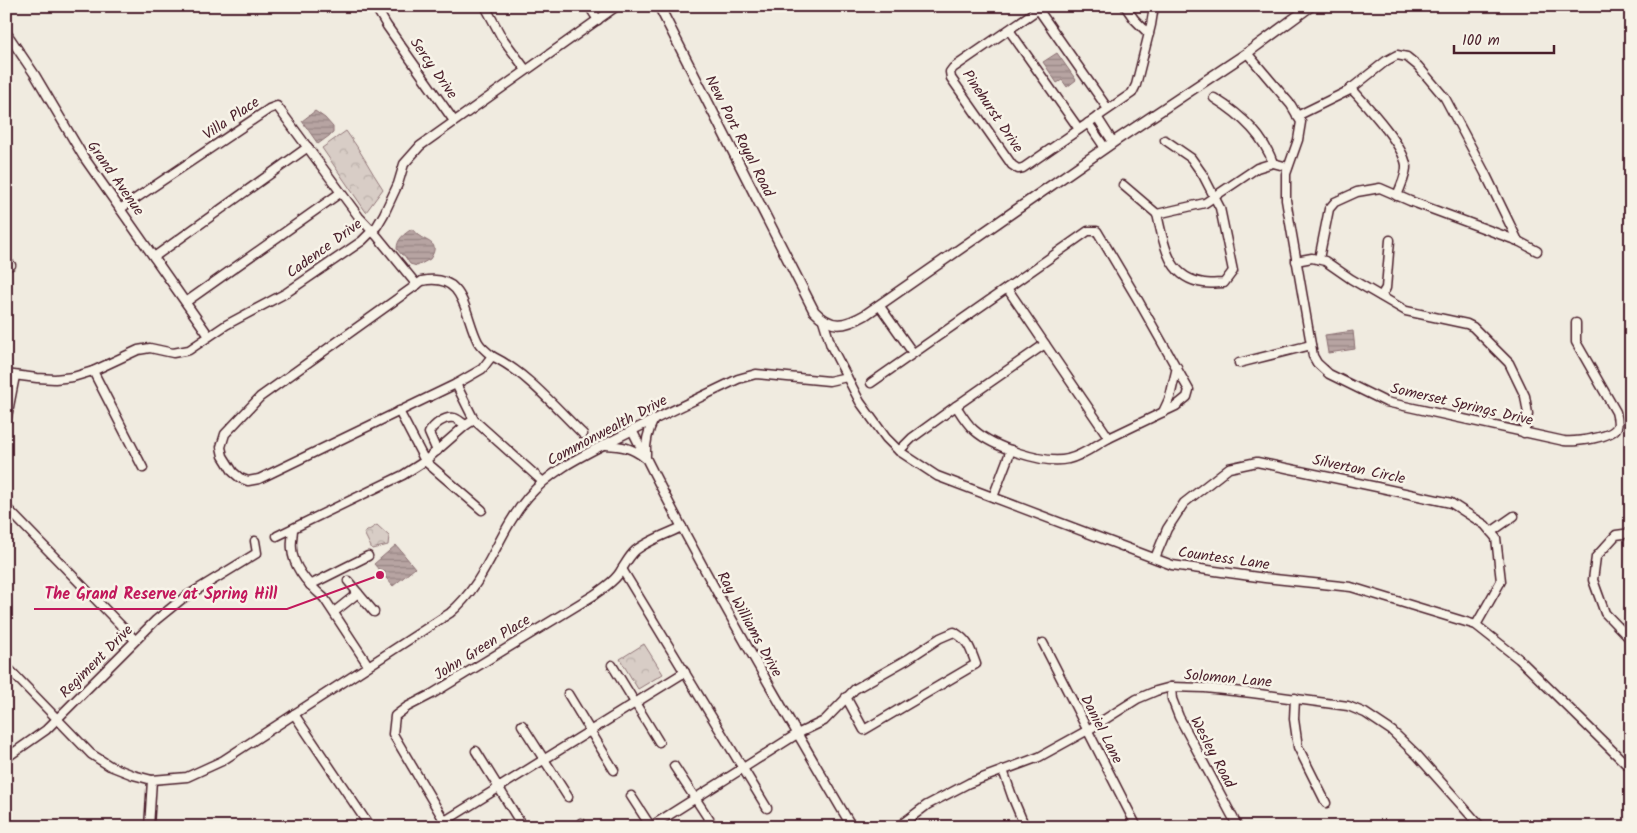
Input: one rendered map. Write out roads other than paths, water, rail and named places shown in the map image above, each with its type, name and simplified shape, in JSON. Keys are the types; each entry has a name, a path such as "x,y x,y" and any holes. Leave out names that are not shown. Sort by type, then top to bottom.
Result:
{"main road":[{"name":"New Port Royal Road","path":"659,6 796,278 814,311 823,320"},
{"path":"823,320 837,325 854,322 1109,145 1247,53 1311,6"}],"street":[{"name":"Sercy Drive","path":"376,6 387,26 454,121"},
{"path":"485,6 501,36 526,70"},
{"path":"589,6 598,20"},
{"name":"Cadence Drive","path":"6,374 55,379 73,377 93,371 138,350 150,348 172,353 189,350 226,325 286,293 362,241 371,232 384,214 398,184 404,164 420,146 617,6"},
{"path":"1125,6 1134,19 1149,34"},
{"name":"Pinehurst Drive","path":"1040,8 953,68 950,72 951,78 1012,165 1018,169 1024,168 1132,93 1136,85 1149,34 1154,6"},
{"path":"1040,8 1108,109"},
{"path":"1009,30 1079,130"},
{"name":"Grand Avenue","path":"6,32 82,156 209,336"},
{"path":"1247,53 1291,105 1297,116 1351,88 1386,61 1397,55 1407,57 1418,66 1444,98 1485,173 1518,241"},
{"path":"1351,88 1389,133 1401,152 1406,164 1406,170 1397,196"},
{"path":"1214,98 1234,110 1255,132 1269,152 1273,163"},
{"name":"Villa Place","path":"120,209 269,109 277,106 340,193 417,285"},
{"name":"Somerset Springs Drive","path":"1297,116 1301,122 1301,130 1286,174 1286,200 1313,356 1317,363 1330,374 1386,402 1564,441 1575,442 1611,434 1617,427 1618,418 1576,342 1576,323"},
{"path":"1096,117 1109,145"},
{"path":"1088,123 1109,145"},
{"path":"1123,185 1157,214 1165,249 1177,271 1186,277 1204,283 1224,283 1233,271 1220,208 1203,175 1191,158 1165,140"},
{"path":"154,257 308,148"},
{"path":"1157,214 1205,203 1257,168 1273,163 1288,167"},
{"path":"1319,259 1329,209 1336,202 1357,192 1380,188 1518,241 1537,252"},
{"path":"186,302 340,193"},
{"path":"871,384 1088,232 1097,231 1189,390 1187,397 1176,406 1070,459 1057,461 1042,460 1011,450 982,437 973,429 956,406"},
{"path":"1381,296 1386,288 1390,240"},
{"path":"1296,261 1312,258 1325,261 1411,313 1467,324 1473,327 1509,363 1525,396 1528,414 1524,432"},
{"path":"492,356 482,369 456,384 259,479 248,481 240,478 233,472 223,456 221,447 225,434 260,397 422,281 432,279 444,281 455,288 462,300 479,343 492,356 506,363 541,392 583,434"},
{"path":"1006,288 1109,438"},
{"path":"879,305 913,353"},
{"name":"Countess Lane","path":"823,320 831,346 860,402 886,438 899,451 937,476 1172,565 1265,578 1351,586 1476,625 1519,659 1624,762 1631,766"},
{"path":"899,451 912,438 1045,344"},
{"path":"1239,363 1311,345"},
{"path":"1163,412 1170,396 1177,367"},
{"path":"93,371 143,468"},
{"name":"Commonwealth Drive","path":"152,780 187,777 222,761 450,613 478,583 510,523 526,499 542,481 579,458 738,378 756,374 829,381 847,376"},
{"path":"6,422 15,376"},
{"path":"456,384 474,420 542,481"},
{"path":"400,411 424,461 482,510"},
{"path":"437,451 429,433 432,428 447,419 454,418 466,425"},
{"path":"646,460 645,446 648,432 654,419"},
{"path":"277,536 403,475 437,451 474,420"},
{"name":"Ray Williams Drive","path":"632,430 646,460 730,616 852,827"},
{"path":"603,445 621,446 635,451 646,460"},
{"path":"993,497 1011,450"},
{"name":"Silverton Circle","path":"1155,558 1167,529 1184,503 1229,468 1257,462 1451,503 1485,525 1491,532"},
{"path":"6,507 135,640"},
{"path":"1476,625 1501,581 1496,538 1491,532 1514,516"},
{"name":"John Green Place","path":"446,824 393,734 395,716 594,595 608,585 635,550 682,527"},
{"path":"293,528 292,549 300,572 324,598 368,665"},
{"path":"1631,533 1616,535 1596,557 1593,580 1605,613 1631,640"},
{"name":"Regiment Drive","path":"6,758 46,730 156,620 182,599 257,553 255,541"},
{"path":"310,585 368,556"},
{"path":"622,569 767,808"},
{"path":"348,581 374,612"},
{"path":"334,612 358,593"},
{"path":"631,796 650,827 797,734 824,721 846,698 855,690 940,638 954,632 972,650 976,664 864,730 846,698"},
{"name":"Daniel Lane","path":"1044,643 1137,827"},
{"path":"612,665 660,742"},
{"path":"6,666 91,754 110,766 152,780 149,827"},
{"path":"446,824 590,730 685,672"},
{"name":"Solomon Lane","path":"898,827 927,805 969,783 1039,757 1088,730 1137,699 1156,691 1171,688 1214,689 1295,698 1348,706 1365,713 1392,731 1417,755 1478,826"},
{"name":"Wesley Road","path":"1171,688 1172,698 1179,717 1238,827"},
{"path":"568,694 614,770"},
{"path":"1295,698 1294,719 1298,747 1326,803"},
{"path":"294,714 370,827"},
{"path":"522,725 568,797"},
{"path":"476,751 523,827"},
{"path":"674,766 714,827"},
{"path":"1003,770 1025,827"}],"place":[{"name":"The Grand Reserve at Spring Hill","path":"380,575"}]}
